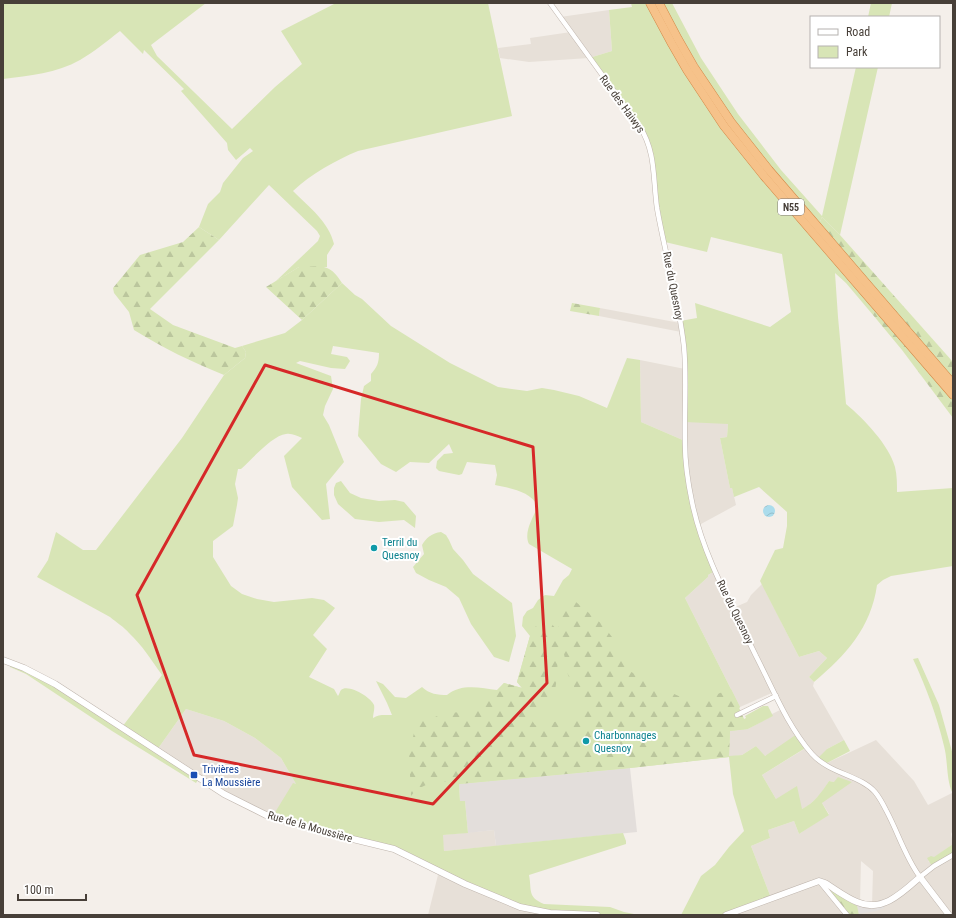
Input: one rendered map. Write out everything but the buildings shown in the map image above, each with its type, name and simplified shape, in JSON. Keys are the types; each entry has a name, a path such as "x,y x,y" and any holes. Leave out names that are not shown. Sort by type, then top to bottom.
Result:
{"highway":[{"name":"N55","path":"650,3 687,70 724,126 953,395"},
{"name":"N55","path":"659,3 708,90 739,132 769,170 953,384"}],"street":[{"name":"Rue des Haiwys","path":"550,3 646,136 651,151 657,206 665,242"},
{"name":"Rue du Quesnoy","path":"665,242 684,347 685,454 692,502 708,558 788,720 817,759 829,768 870,787 877,795 894,824 908,859 950,915"},
{"name":"Rue de la Moussière","path":"3,660 24,668 55,684 224,794 266,815 328,833 394,849 476,889 520,907 550,912 597,915"},
{"path":"737,715 776,696"},
{"path":"726,915 820,882 825,883 856,902 872,905 883,904 894,899 934,866 953,855"},
{"path":"820,882 847,915"},
{"path":"950,915 953,912"}],"highlighted area":[{"path":"265,365 533,447 547,683 433,804 194,755 137,595"}],"shaded area":[{"path":"609,10 612,51 589,58 529,62 500,58 498,48 531,44 530,38 571,32 560,17"},
{"path":"600,308 680,323 681,332 599,316"},
{"path":"640,360 685,369 728,424 727,437 720,438 730,488 732,488 736,505 701,524 698,525 692,502 685,441 641,422"},
{"path":"715,571 733,608 747,602 751,595 762,584 799,657 819,651 827,658 809,677 814,682 813,686 844,740 827,749 825,765 876,740 914,781 928,805 952,793 953,794 953,830 951,834 953,844 928,862 953,855 953,915 726,915 771,898 751,846 770,838 768,830 794,821 799,834 829,814 822,803 834,782 829,781 821,794 808,806 802,809 776,799 762,775 806,748 764,756 756,746 742,755 729,757 730,731 748,729 782,709 774,692 740,707 685,598 708,577 708,575","holes":["861,861 873,871 872,905 860,903"]},
{"path":"186,709 224,721 255,738 281,758 296,784 285,821 260,812 157,750"},
{"path":"630,768 637,832 496,846 494,830 468,833 465,801 460,801 459,784"},
{"path":"494,830 496,846 444,851 442,835"},
{"path":"439,871 488,894 597,915 428,915"},
{"path":"857,902 883,904 884,908 859,914"}],"green space":[{"path":"3,3 206,3 151,45 157,56 232,129 275,87 302,64 281,31 336,3 488,3 512,116 358,151 316,173 293,191 318,215 328,229 334,244 327,255 327,267 299,267 276,281 318,241 320,236 317,231 269,185 219,240 199,227 208,204 220,192 223,183 243,158 253,151 250,148 236,160 228,150 227,143 181,91 184,89 144,50 143,54 120,31 90,54 62,68 23,77 3,79"},
{"path":"631,3 648,3 698,92 876,310 873,315 846,283 835,273 846,404 882,441 895,467 897,476 897,492 953,488 953,566 891,576 877,585 869,614 855,640 836,662 814,682 809,677 827,658 819,651 799,657 760,581 775,550 783,548 787,526 787,512 759,487 734,497 732,488 730,488 720,438 727,437 728,424 685,422 685,369 680,321 697,318 695,303 770,327 791,312 782,254 711,237 707,252 665,242 649,143 589,58 612,51 609,10 632,7"},
{"path":"662,3 672,3 701,58 738,114 781,170 822,216 856,68 878,68 840,235 822,217 819,224 734,122 710,86"},
{"path":"871,3 892,3 889,16 868,16"},
{"path":"822,217 840,235 953,362 953,378 819,224"},
{"path":"199,227 219,240 150,309 173,325 235,348 242,346 246,352 245,358 224,375 156,343 134,330 129,312 114,293 113,288 140,255 183,242"},
{"path":"299,267 324,267 333,272 342,283 302,320 266,287"},
{"path":"342,283 391,326 450,363 498,387 527,391 542,388 554,390 579,396 607,408 627,358 640,360 641,422 685,441 692,502 715,571 708,575 708,577 685,598 740,707 739,708 744,719 746,718 745,716 763,706 768,706 773,716 748,729 730,731 729,756 742,755 756,746 765,756 797,734 807,747 762,775 776,799 797,786 802,809 817,797 829,781 834,782 838,777 852,782 822,803 829,815 799,834 794,821 768,830 770,838 751,846 771,898 726,915 681,915 701,876 715,865 744,831 733,794 729,757 459,784 460,801 465,801 468,833 443,835 444,851 623,833 626,844 529,875 531,892 535,899 544,904 610,907 639,915 597,915 520,907 404,852 285,819 274,814 293,783 296,784 281,758 255,738 224,721 186,709 157,750 199,778 196,783 112,731 26,674 10,667 10,662 24,668 122,727 162,675 147,653 127,631 110,617 37,577 48,560 56,532 83,550 96,550 182,438 224,375 245,358 246,352 242,346 285,333 302,320","holes":["333,346 379,353 379,360 371,374 371,381 364,386 361,399 358,436 381,464 396,472 410,462 429,463 449,444 453,453 444,454 437,461 436,468 439,471 459,475 462,474 467,462 495,465 497,475 495,485 519,491 530,497 538,506 528,529 527,534 529,544 572,569 569,575 563,580 554,596 545,595 538,600 533,608 527,611 523,617 522,626 530,636 517,682 522,688 504,683 497,690 471,687 458,689 447,695 440,695 434,694 422,687 406,698 395,697 383,684 376,681 392,715 380,715 373,718 374,705 365,695 349,688 344,688 338,696 334,689 309,677 327,649 313,635 335,608 324,600 312,598 274,602 257,599 242,594 231,586 213,557 213,541 233,526 238,498 235,484 238,469 241,469 269,443 281,435 286,434 292,434 302,438 284,456 292,487 322,520 330,519 326,484 344,462 329,425 323,415 325,406 333,389 331,376 296,363 300,361 331,368 345,369 350,361 347,357 331,354"]},
{"path":"572,303 600,308 599,316 570,311"},
{"path":"876,310 953,399 953,418 902,350 873,315"},
{"path":"341,481 350,493 361,498 379,501 395,500 404,502 416,516 415,528 404,520 379,522 355,519 338,504 334,495 336,483"},
{"path":"441,532 446,535 453,549 473,574 512,603 516,636 509,662 494,657 471,624 459,598 446,587 416,573 413,567 424,554 422,545 425,540 435,533"},
{"path":"576,602 602,624 612,637 628,670 650,683 683,698 698,701 731,689 740,707 739,708 748,729 730,731 729,757 459,784 440,782 427,785 415,791 411,796 409,753 417,721 430,719 445,713 463,712 488,700 504,683 522,688 517,682 530,636 539,621 549,621 558,631 559,610 563,610","holes":["564,654 568,675 582,702 580,716 576,720 566,720 535,725 529,716 546,709 553,698 556,684 558,655"]},
{"path":"918,658 939,705 953,755 953,794 949,783 945,752 935,713 913,659"},
{"path":"844,740 850,751 825,765 817,759 827,749"},
{"path":"953,844 953,855 932,866 927,858 931,856 934,857"},
{"path":"829,889 857,906 859,915 847,915 828,892"}],"water":[{"path":"767,505 771,505 775,511 771,517 767,517 763,513 763,509"}],"place":[{"name":"Terril du Quesnoy","path":"374,548"},
{"name":"Charbonnages Quesnoy","path":"586,741"},
{"name":"Trivières La Moussière","path":"194,775"}]}
